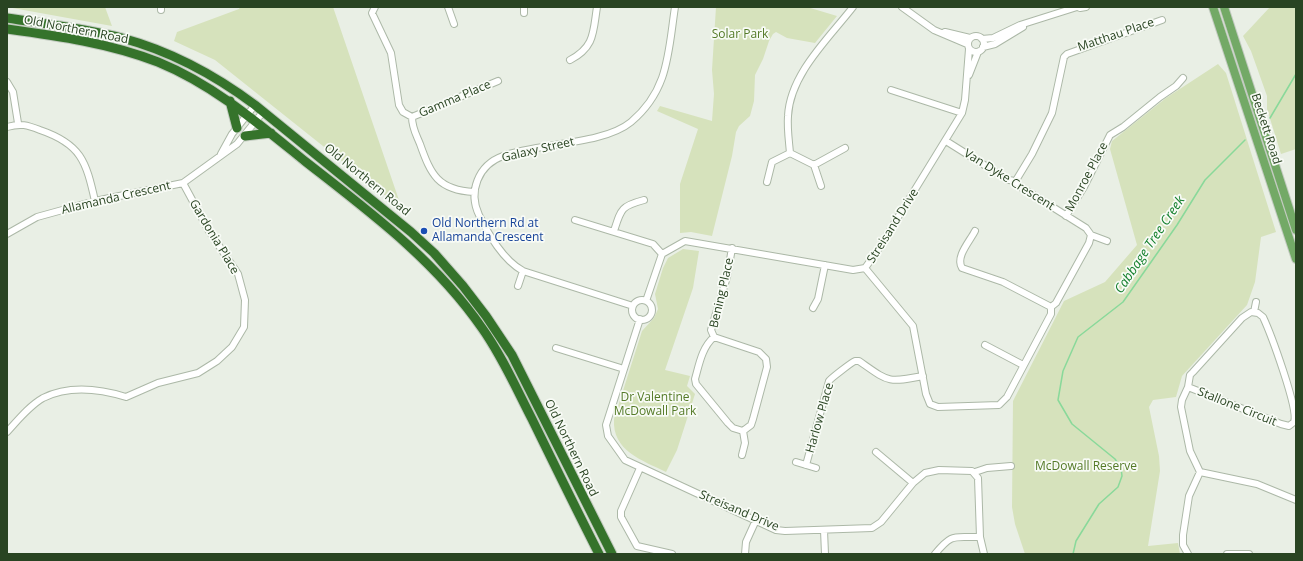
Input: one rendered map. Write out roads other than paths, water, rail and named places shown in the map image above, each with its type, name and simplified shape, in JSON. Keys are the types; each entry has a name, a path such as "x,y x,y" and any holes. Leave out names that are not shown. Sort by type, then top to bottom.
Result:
{"highway":[{"name":"Old Northern Road","path":"7,18 98,32 150,47 196,68 228,86 255,105 412,232 439,258 475,300 512,355 612,554"},
{"name":"Old Northern Road","path":"7,29 73,39 125,50 177,71 230,101 413,248 459,297 489,338 505,366 599,554"},
{"path":"230,101 237,128"},
{"path":"244,136 271,133"}],"main road":[{"name":"Beckett Road","path":"1213,7 1296,259"},
{"name":"Beckett Road","path":"1224,7 1296,230"}],"street":[{"path":"375,7 372,13 391,53 399,105 403,112 412,118 412,129 416,134 429,168 436,179 446,187 461,191 474,192 474,203 480,217 509,262 523,271 634,306"},
{"path":"448,7 454,24"},
{"path":"570,60 583,54 592,39 597,7"},
{"name":"Galaxy Street","path":"474,192 477,180 484,168 503,156 606,134 629,123 643,111 655,95 663,79 674,7"},
{"path":"790,153 788,116 790,100 796,86 808,66 853,7"},
{"path":"902,7 934,30 969,44 973,52 995,44 1034,22"},
{"path":"969,44 975,35 982,39 993,38 1008,30 1077,7 1086,7"},
{"name":"Matthau Place","path":"1015,182 1032,154 1052,113 1064,57 1067,54 1162,20"},
{"path":"981,50 982,39"},
{"name":"Streisand Drive","path":"969,44 967,80 962,113 876,253 865,268 853,270 685,241 662,254 646,300 651,305 652,312 647,318 640,319 608,416 606,430 621,456 640,468 776,530 867,529 876,526 913,483 930,471 967,470 975,472 987,468 1012,466"},
{"name":"Streisand Drive","path":"967,80 981,50"},
{"name":"Monroe Place","path":"1066,216 1084,187 1110,135 1123,127 1176,86 1183,78"},
{"name":"Gamma Place","path":"412,118 498,81"},
{"path":"7,82 13,92 18,123"},
{"path":"891,90 962,113"},
{"name":"Allamanda Crescent","path":"221,154 237,128 255,105"},
{"name":"Allamanda Crescent","path":"7,234 37,217 95,201 182,183 221,154 229,150 244,136 263,112"},
{"path":"7,127 18,123 60,137 78,153 88,171 95,201"},
{"name":"Van Dyke Crescent","path":"946,141 1008,180 1015,182 1086,228 1091,235 1107,241"},
{"path":"814,165 845,148"},
{"path":"790,153 814,165 821,186"},
{"path":"767,182 772,162 790,153"},
{"name":"Gardonia Place","path":"7,432 23,414 44,398 68,391 88,389 110,392 126,397 158,383 198,373 217,361 232,347 244,327 246,300 240,280 238,274 208,231 182,183"},
{"path":"614,231 622,208 628,204 644,200"},
{"path":"575,220 652,244 662,254"},
{"path":"975,231 961,256 960,263 962,268 1003,282 1051,307"},
{"path":"1051,307 1056,303 1089,243 1091,235"},
{"name":"Bening Place","path":"714,337 708,342 704,351 695,379 696,384 728,423 733,428 743,431 751,425 767,367 766,359 759,352 714,337 711,330 727,277 732,248"},
{"path":"813,308 818,299 825,265"},
{"path":"865,268 911,322 916,334 927,400 931,405 999,405 1007,397 1051,314 1051,307"},
{"path":"518,286 523,271"},
{"path":"640,319 634,314 634,306 640,300 646,300"},
{"path":"1254,312 1256,302"},
{"name":"Stallone Circuit","path":"1254,312 1261,315 1266,322 1295,412 1296,418 1294,425 1288,426 1281,424 1188,388 1190,375 1242,318 1254,312"},
{"path":"985,345 1023,366"},
{"path":"556,348 624,369"},
{"name":"Harlow Place","path":"806,465 830,379 855,361 890,381 923,376"},
{"path":"1188,388 1182,400 1181,408 1190,451 1200,472"},
{"path":"742,455 745,443 743,431"},
{"path":"876,452 913,483"},
{"name":"Harlow Place","path":"796,462 816,468"},
{"path":"640,468 621,510 621,517 637,546 672,554"},
{"path":"975,472 978,478 980,537 984,554"},
{"path":"1200,472 1257,484 1296,500"},
{"path":"1188,554 1183,545 1183,534 1189,496 1200,472"},
{"path":"745,554 746,542 756,520"},
{"path":"824,530 825,554"},
{"path":"935,554 945,542 951,538 980,537"},
{"path":"1228,554 1249,554"}],"waterway":[{"name":"Cabbage Tree Creek","path":"1270,118 1296,74"},
{"name":"Cabbage Tree Creek","path":"1073,554 1076,541 1099,504 1118,487 1122,476 1121,468 1115,459 1072,424 1058,400 1063,371 1078,337 1123,302 1177,225 1205,180 1245,140"}],"place":[{"name":"Old Northern Rd at Allamanda Crescent","path":"424,231"}],"park label":[{"name":"Solar Park","path":"740,35"},
{"name":"Dr Valentine McDowall Park","path":"655,405"},
{"name":"McDowall Reserve","path":"1086,467"}]}
